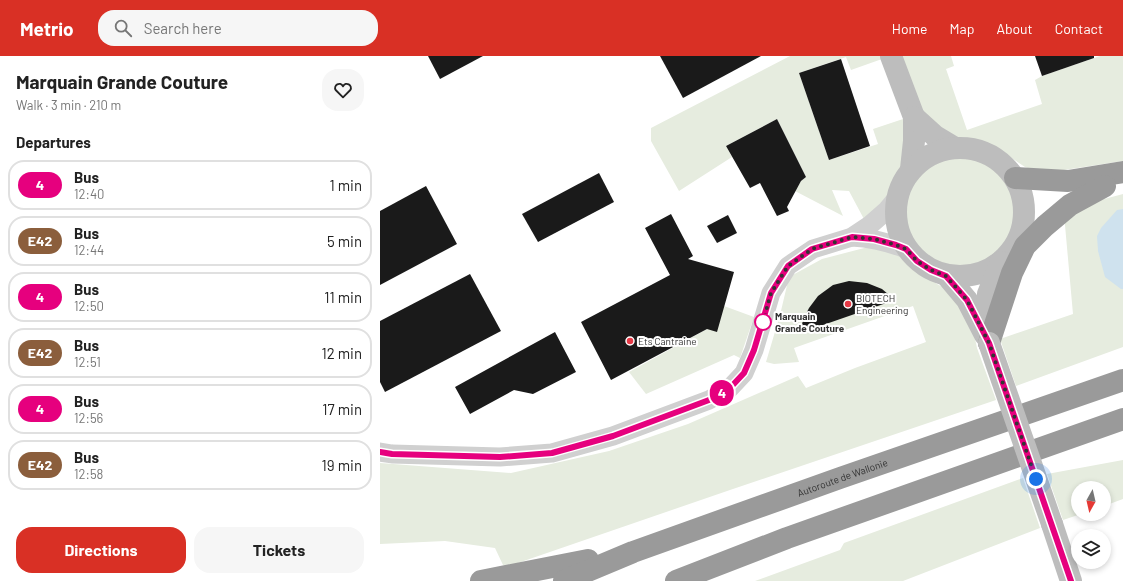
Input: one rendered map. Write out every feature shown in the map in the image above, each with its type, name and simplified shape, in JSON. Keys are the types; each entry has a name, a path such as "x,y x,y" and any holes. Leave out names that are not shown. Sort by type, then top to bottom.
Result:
{"highway":[{"path":"1015,178 1068,181 1123,172"},
{"path":"1022,231 1046,207 1070,193 1114,184"},
{"path":"989,343 1012,273 1025,246 1045,226 1070,205 1114,184"},
{"name":"Autoroute de Wallonie","path":"564,581 633,552 840,478 1123,380"},
{"path":"676,581 795,536 1123,419"},
{"path":"481,581 633,552"}],"main road":[{"path":"891,56 914,117 912,169"},
{"path":"914,117 935,136 955,148"},
{"path":"955,148 972,149 989,154 1004,165 1015,178 1022,195 1025,213 1022,231 1014,248 1001,262 984,272 965,277 946,276 931,270 917,261 906,249 898,233 895,216 896,199 902,183 912,169 924,158 939,151 955,148"},
{"path":"989,343 987,307 988,294 1001,262"},
{"path":"946,276 967,300 989,343 1052,524 1070,581"}],"street":[{"path":"380,452 392,454 500,457 552,453 613,436 709,400 730,388 744,373 754,350 771,293 788,266 812,249 852,237 870,225 886,211 896,199"},
{"path":"852,237 874,239 906,249"}],"shaded area":[{"path":"790,56 881,56 882,59 851,70 846,57 799,73 829,160 878,144 873,129 903,119 914,141 911,169 865,221 849,191 832,190 843,216 795,191 801,181 806,177 777,119 726,146 732,157 679,191 651,141 651,128"},
{"path":"900,56 951,56 954,66 946,69 967,130 1042,104 1035,80 1042,76 1100,56 1123,56 1123,161 1051,172 1037,171 1025,167 998,149 955,137 936,126 921,110"},
{"path":"960,157 981,162 999,173 1010,191 1015,212 1010,233 999,251 981,262 960,267 939,262 921,251 910,233 905,212 910,191 921,173 939,162"},
{"path":"1123,194 1123,347 1016,386 1000,339 1073,314 1064,214 1093,202"},
{"path":"884,246 911,263 937,284 967,300 977,348 996,400 515,564 503,565 495,548 445,541 380,544 380,463 511,473 609,451 688,424 798,376 806,388 926,342 913,306 794,348 799,362 774,364 766,362 780,315 789,277 822,259 868,247"},
{"path":"724,306 754,317 740,358 734,355 646,394 629,372 707,329"},
{"path":"1123,460 1123,499 1111,503 1111,481 1071,481 1071,517 1063,520 1047,474"},
{"path":"1023,478 1040,528 903,581 755,581 840,550 844,543"}],"water":[{"path":"1123,209 1123,289 1121,289 1105,277 1098,251 1097,236 1101,228 1117,210"}],"building":[{"path":"428,56 483,56 440,79"},
{"path":"660,56 761,56 683,98"},
{"path":"1035,56 1094,56 1094,58 1042,76"},
{"path":"841,59 870,146 829,160 799,73"},
{"path":"777,119 806,177 801,181 787,207 789,211 777,216 760,183 750,188 726,146"},
{"path":"599,173 614,202 538,242 522,214"},
{"path":"426,186 457,244 380,285 380,211"},
{"path":"671,214 693,256 688,259 734,272 717,332 707,329 611,380 581,322 670,275 645,228"},
{"path":"728,215 737,233 717,243 707,226"},
{"path":"470,274 501,331 385,392 380,382 380,321"},
{"name":"BIOTECH Engineering","path":"849,281 867,283 882,289 895,300 800,333 803,320 809,308 818,296 833,285"},
{"path":"555,332 576,372 533,394 514,390 470,414 455,387"}],"bus line":[{"name":"4","path":"380,452 392,454 500,457 552,453 613,436 709,400 730,388 744,373 754,350 771,293 788,266 812,249 852,237 874,239 906,249 917,261 931,270 946,276 967,300 989,343 1071,581"}],"place":[{"name":"BIOTECH Engineering","path":"848,304"},
{"name":"Marquain Grande Couture","path":"763,322"},
{"name":"Ets Cantraine","path":"630,341"}],"route":[{"path":"763,322 771,293 788,266 812,249 852,237 874,239 906,249 917,261 931,270 946,276 967,300 989,343 1036,479"}]}
